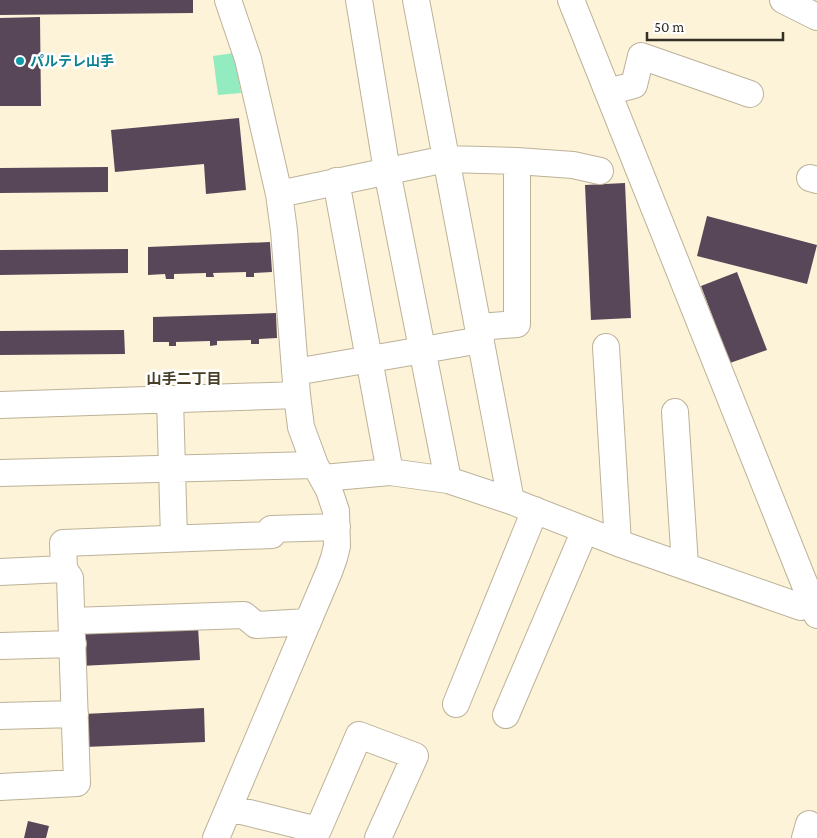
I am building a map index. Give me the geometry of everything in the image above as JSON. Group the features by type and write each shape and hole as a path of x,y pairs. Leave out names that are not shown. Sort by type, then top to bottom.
{"street":[{"path":"216,838 334,558 337,527 336,511 300,427 284,230 279,194 248,59 228,0"},
{"path":"359,0 387,171 448,480"},
{"path":"416,0 512,501"},
{"path":"571,0 808,610"},
{"path":"783,0 817,17"},
{"path":"608,92 634,84 641,56 750,94"},
{"path":"279,194 446,159 573,165 600,171"},
{"path":"0,405 170,399 296,384 368,360 423,350 517,324 517,161"},
{"path":"336,181 390,472"},
{"path":"606,347 618,543"},
{"path":"170,399 174,538"},
{"path":"675,412 685,565"},
{"path":"0,473 172,469 390,472 448,480 512,501 618,543 685,565 808,610"},
{"path":"456,704 535,510"},
{"path":"0,788 77,783 70,578 64,570 63,542 272,535 271,529 337,527"},
{"path":"506,716 585,530"},
{"path":"0,572 64,570"},
{"path":"0,646 72,632 244,615 256,625 308,622"},
{"path":"0,716 75,714"},
{"path":"229,808 318,830 359,735 415,756 378,838"}],"green space":[{"path":"234,53 241,93 218,95 213,56"}],"building":[{"name":"パルテレ山手","path":"0,0 193,0 193,13 0,15"},
{"name":"パルテレ山手","path":"40,17 41,106 0,106 0,18"},
{"path":"239,118 246,190 206,194 204,164 115,172 111,130"},
{"path":"108,167 108,192 0,193 0,168"},
{"path":"625,183 631,318 591,320 585,185"},
{"path":"707,216 817,245 807,284 697,256"},
{"path":"270,242 272,272 254,273 254,277 246,277 246,272 213,273 214,277 206,277 206,273 174,274 174,279 166,279 165,274 148,275 148,247"},
{"path":"128,249 128,273 0,275 0,250"},
{"path":"737,272 767,350 730,363 701,286"},
{"path":"276,313 277,338 259,339 259,344 251,344 251,340 217,341 217,345 210,346 210,341 176,342 176,346 169,346 169,342 153,342 153,317"},
{"path":"124,330 125,354 0,355 0,331"},
{"path":"198,627 200,660 80,666 78,632"},
{"path":"204,708 205,742 85,747 84,714"},
{"path":"28,821 49,826 46,838 24,838"}],"place":[{"name":"パルテレ山手","path":"20,61"}],"district":[{"name":"山手二丁目","path":"184,379"}]}
